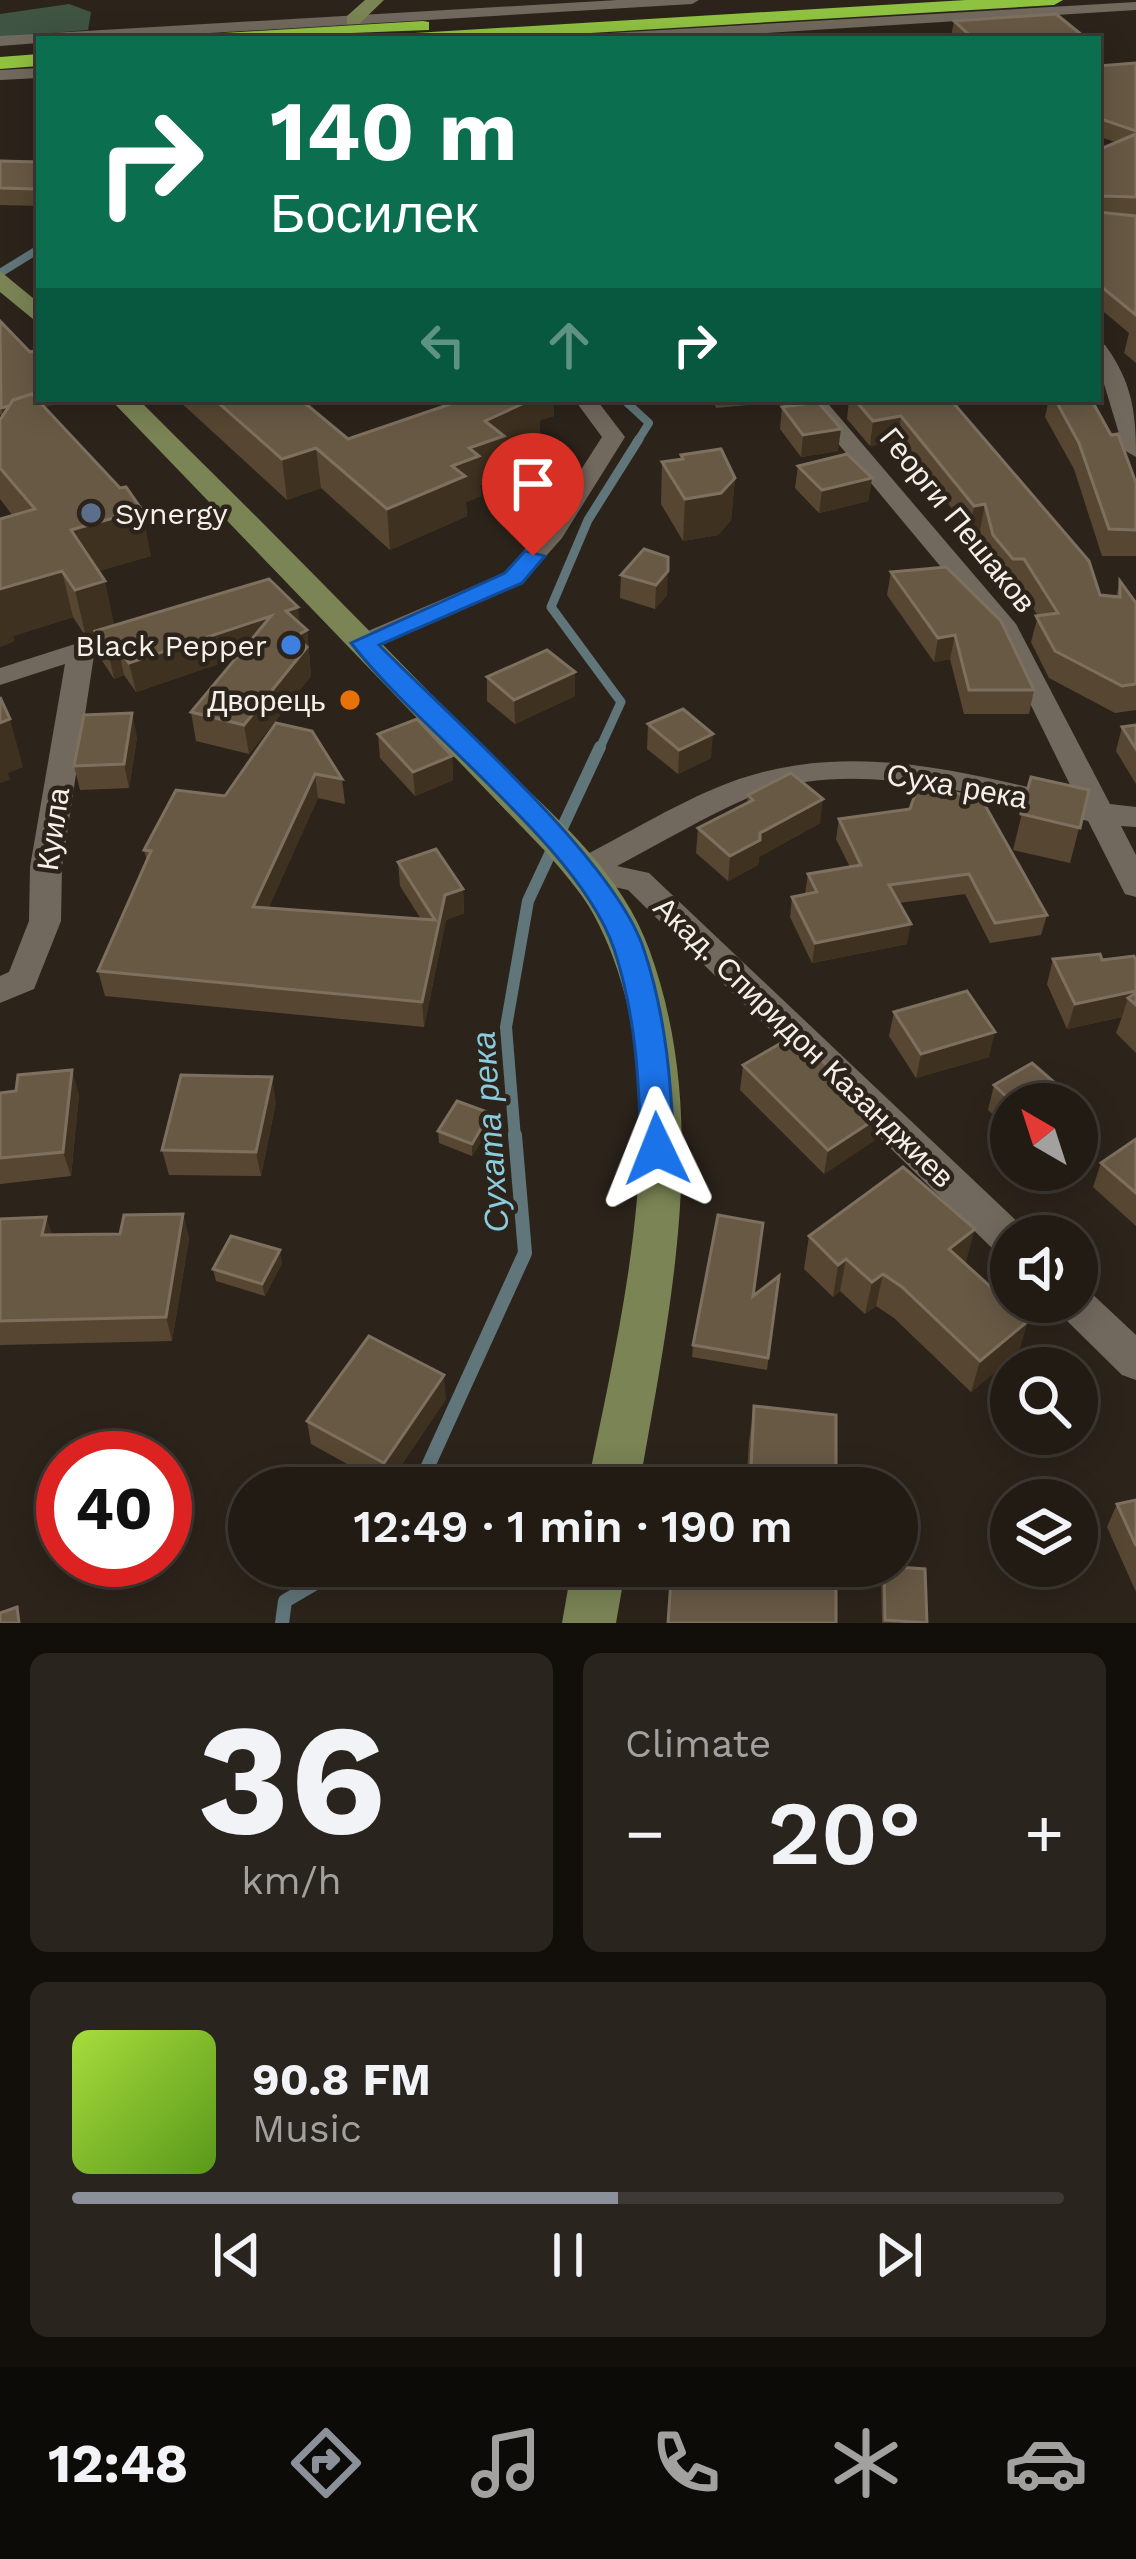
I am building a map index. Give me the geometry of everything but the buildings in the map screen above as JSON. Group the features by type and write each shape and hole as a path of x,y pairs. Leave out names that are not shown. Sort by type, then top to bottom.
{"highway":[{"path":"738,13 786,0"},
{"path":"437,36 846,0"},
{"path":"268,36 1054,0"},
{"path":"738,13 963,16 1090,0"},
{"path":"0,51 36,49"},
{"path":"0,63 36,60"}],"street":[{"path":"353,20 375,0"},
{"path":"84,36 692,0"},
{"path":"640,36 1136,6"},
{"path":"0,41 36,39"},
{"path":"0,75 36,73"},
{"path":"2,280 36,313"},
{"path":"1101,353 1115,374 1136,450"},
{"path":"125,402 296,585 364,643 583,870 628,945 654,1053 657,1149 649,1285 617,1467"},
{"path":"364,643 513,578 553,533 614,437 587,402"},
{"name":"Георги Пешаков","path":"815,402 1007,630 1056,719 1095,813 1136,886"},
{"path":"0,676 127,636"},
{"name":"Куила","path":"0,991 22,980 45,921 46,867 81,650"},
{"name":"Суха река","path":"583,870 746,787 844,769 940,776 1095,813 1136,818"},
{"name":"Акад. Спиридон Казанджиев","path":"583,870 638,881 990,1221"},
{"path":"1096,1323 1136,1362"},
{"path":"589,1623 595,1587"}],"green space":[{"path":"69,4 91,12 88,30 0,37 0,14"}],"waterway":[{"path":"0,273 36,251"},
{"name":"Сухата река","path":"626,402 649,423 637,442"},
{"name":"Сухата река","path":"599,750 621,702 551,607 588,520 639,439"},
{"name":"Сухата река","path":"515,1138 506,1027 528,901 600,747"},
{"name":"Сухата река","path":"428,1467 525,1253 515,1135"},
{"name":"Сухата река","path":"282,1623 285,1601 309,1587"}],"place":[{"name":"Synergy","path":"91,513"},
{"name":"Black Pepper","path":"291,645"},
{"name":"Дворець","path":"350,700"}],"route":[{"path":"533,556 513,578 364,643 583,870 628,945 654,1053 657,1149"}]}
